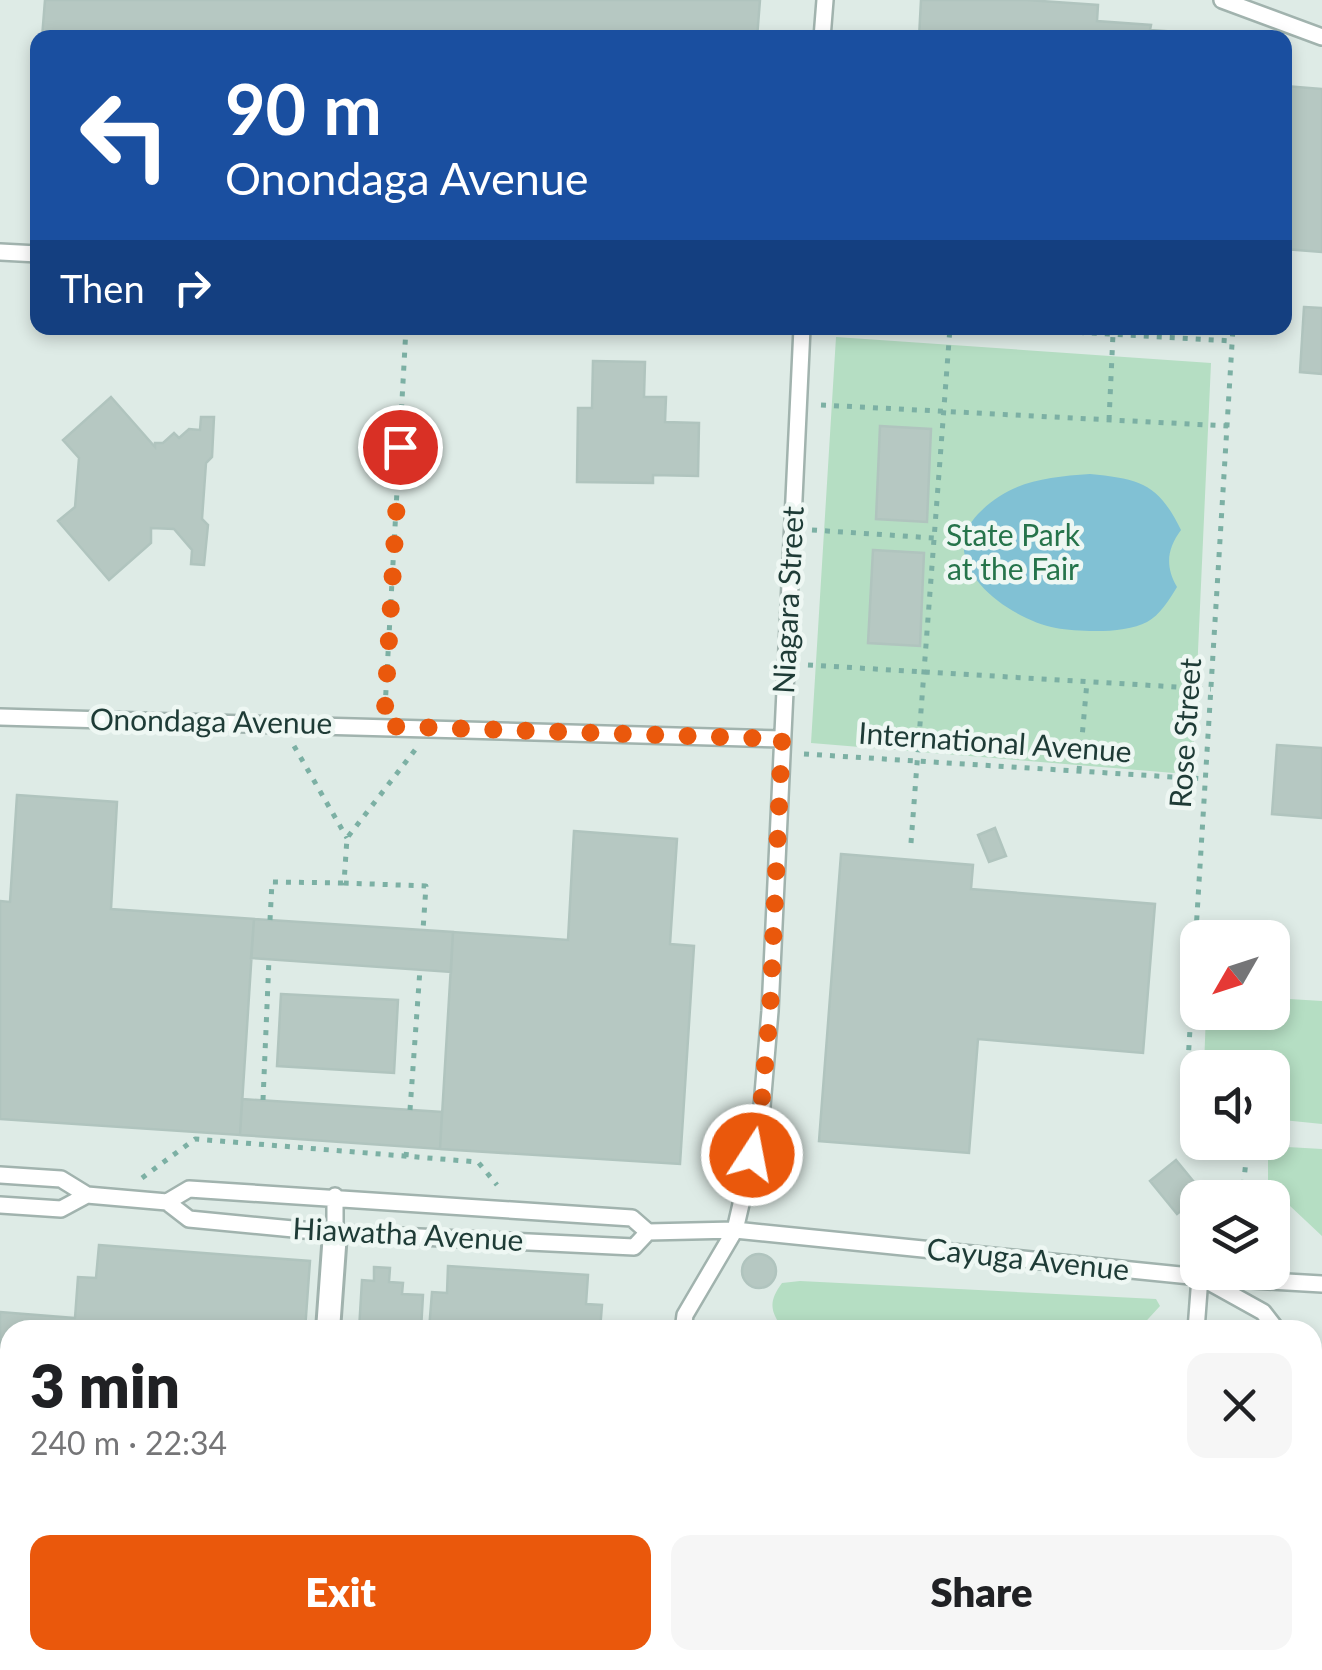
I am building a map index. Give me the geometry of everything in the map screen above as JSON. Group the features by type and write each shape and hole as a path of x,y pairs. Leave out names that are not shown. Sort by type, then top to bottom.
{"street":[{"path":"329,1320 335,1233"}],"lane":[{"path":"823,30 825,0"},
{"path":"1222,0 1322,37"},
{"path":"0,252 30,254"},
{"name":"Niagara Street","path":"736,1230 762,1100 770,1012 802,335"},
{"name":"Onondaga Avenue","path":"0,717 384,726 781,746"},
{"name":"Hiawatha Avenue","path":"0,1175 61,1179 87,1195 167,1202 188,1219 335,1233 634,1247 648,1232"},
{"name":"Hiawatha Avenue","path":"167,1202 189,1188 632,1218 648,1232 736,1230"},
{"name":"Hiawatha Avenue","path":"0,1205 61,1209 87,1195"},
{"path":"335,1196 335,1233"},
{"path":"506,1240 514,1209"},
{"path":"684,1320 736,1230"},
{"name":"Cayuga Avenue","path":"736,1230 1180,1276"},
{"name":"Cayuga Avenue","path":"1290,1282 1322,1284"},
{"path":"1197,1320 1199,1290"},
{"path":"1222,1290 1263,1312 1269,1320"}],"path":[{"path":"384,726 406,335"},
{"path":"912,842 949,335"},
{"path":"1109,420 1113,335"},
{"path":"1130,335 1233,341"},
{"name":"Rose Street","path":"1189,1050 1233,335"},
{"path":"798,404 1228,426"},
{"path":"792,528 934,538"},
{"path":"786,664 1211,689"},
{"path":"1079,771 1088,682"},
{"path":"281,723 347,838 344,883"},
{"path":"347,838 433,728"},
{"name":"International Avenue","path":"781,746 917,761 1205,779"},
{"path":"270,920 272,882 426,886 423,930"},
{"path":"263,1100 268,959"},
{"path":"410,1110 420,969"},
{"path":"116,1198 195,1139 261,1140 478,1162 514,1209"},
{"path":"406,1156 407,1146"}],"green space":[{"name":"State Park at the Fair","path":"836,337 1211,363 1193,762 1174,773 811,743"},
{"path":"1290,999 1322,1001 1322,1124 1290,1121 1290,1050 1205,1050 1205,1030 1290,1030"},
{"path":"1290,1147 1322,1149 1322,1236 1290,1206 1290,1180 1268,1180 1268,1160 1290,1160"},
{"path":"782,1283 1156,1299 1160,1306 1147,1320 777,1320 773,1301"}],"water":[{"path":"1090,474 1146,486 1164,502 1181,530 1169,558 1177,587 1156,615 1138,626 1090,631 1037,623 998,601 982,586 964,551 966,533 978,514 1003,494 1044,479"}],"building":[{"path":"45,0 760,0 758,30 43,30"},
{"path":"921,0 1098,5 1097,21 1151,25 1150,30 919,30"},
{"path":"1292,87 1322,89 1322,252 1292,250"},
{"path":"1304,307 1322,308 1322,374 1300,372"},
{"path":"593,361 645,362 644,397 666,397 665,422 699,423 698,476 653,475 653,483 577,482 578,408 592,408"},
{"path":"111,397 155,447 155,443 163,443 174,433 179,438 189,429 200,430 201,417 214,417 202,519 208,525 204,565 191,564 192,550 174,529 151,528 151,543 109,580 58,521 75,507 79,458 63,440"},
{"path":"880,426 931,429 927,522 876,519"},
{"path":"873,550 924,553 920,646 868,643"},
{"path":"1277,745 1322,748 1322,818 1272,814"},
{"path":"17,795 117,802 111,909 254,919 240,1135 0,1119 0,901 10,902"},
{"path":"995,828 1006,856 989,862 978,835"},
{"path":"574,831 677,839 670,944 694,946 680,1164 440,1149 453,932 568,940"},
{"path":"841,854 973,865 971,889 1155,904 1143,1053 978,1039 969,1153 819,1141"},
{"path":"254,919 453,932 451,972 251,958"},
{"path":"281,994 398,1000 394,1073 277,1066"},
{"path":"242,1099 442,1112 440,1149 240,1135"},
{"path":"1176,1160 1192,1180 1180,1180 1180,1212 1177,1214 1150,1181"},
{"path":"99,1245 310,1261 306,1320 0,1320 0,1312 75,1318 78,1277 96,1278"},
{"path":"759,1254 771,1259 776,1271 771,1283 759,1288 747,1283 742,1271 747,1259"},
{"path":"448,1266 588,1275 586,1304 602,1305 601,1320 430,1320 432,1292 447,1293"},
{"path":"374,1267 390,1268 389,1282 403,1283 402,1294 423,1295 422,1320 360,1320 362,1280 374,1281"}],"route":[{"path":"400,447 384,726 782,739 770,1012 760,1118 752,1155"}]}
